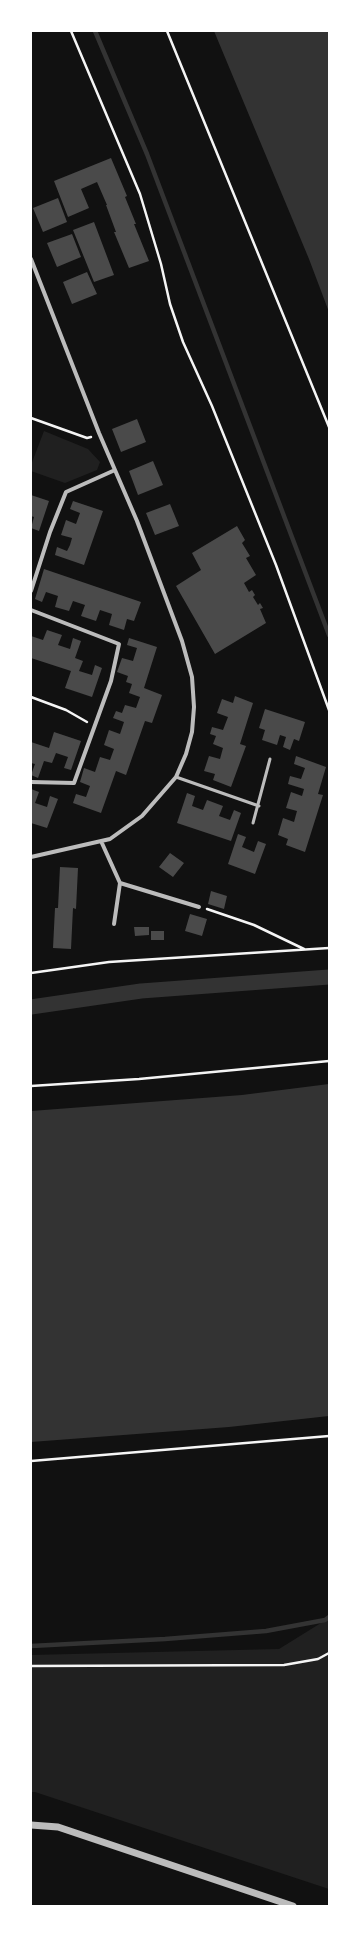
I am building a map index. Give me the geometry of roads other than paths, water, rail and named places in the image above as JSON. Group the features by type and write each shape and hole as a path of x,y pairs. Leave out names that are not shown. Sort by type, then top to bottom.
{"street":[{"path":"31,259 99,433 149,553 182,641 192,677 194,706 192,732 186,754 176,777 142,816 110,839 31,857"},
{"path":"31,591 50,532 66,492 115,470"},
{"path":"31,610 119,644 111,681 97,724 74,783 31,782"},
{"path":"101,841 120,883 114,924"},
{"path":"120,883 199,907"},
{"path":"31,1825 58,1827 293,1906"}],"lane":[{"path":"253,823 259,806 270,759"},
{"path":"176,777 259,806"}],"waterway":[{"path":"95,31 147,154 329,635"},
{"path":"31,1007 141,991 329,977"},
{"path":"31,1646 165,1639 266,1631 325,1620 329,1617"}]}
